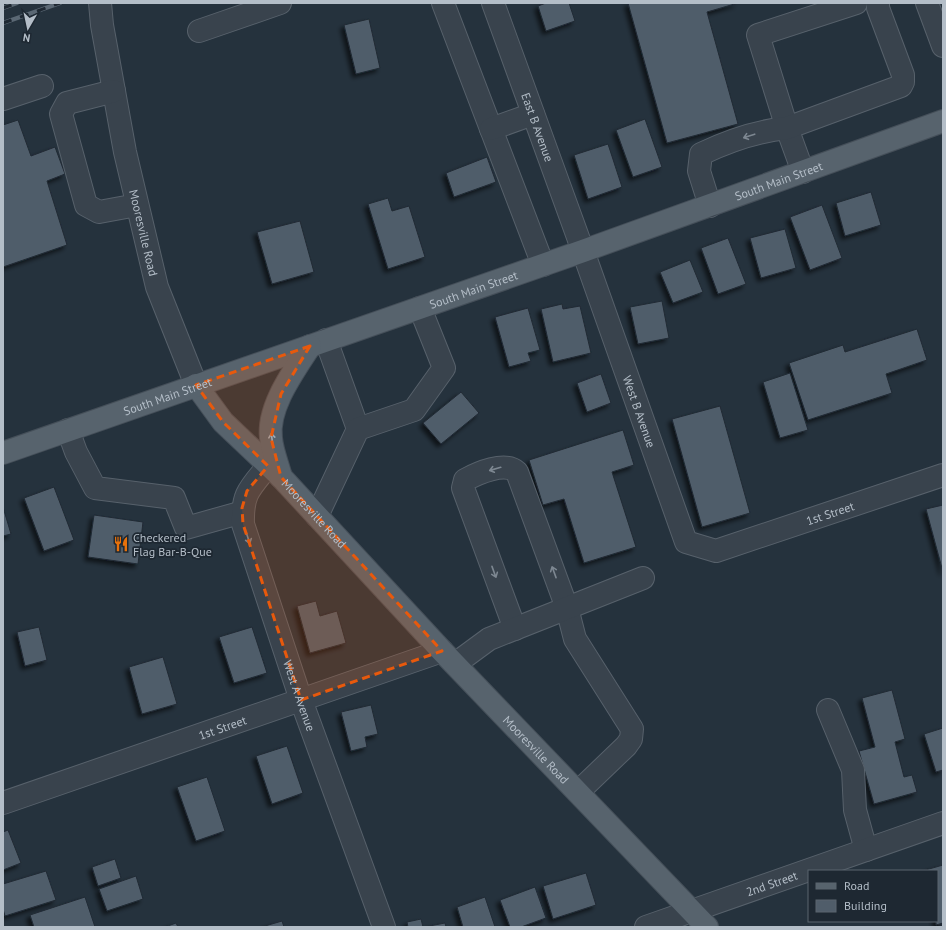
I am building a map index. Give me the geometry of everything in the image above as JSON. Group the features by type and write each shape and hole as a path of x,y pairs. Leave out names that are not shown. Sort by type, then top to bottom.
{"main road":[{"name":"South Main Street","path":"3,453 583,251 943,121"},
{"path":"274,472 271,438 273,416 281,394 318,343"},
{"name":"Mooresville Road","path":"196,385 223,422 317,516 448,657 707,927"}],"street":[{"name":"Mooresville Road","path":"100,3 102,25 125,152 157,287 196,385"},
{"path":"199,31 280,3"},
{"path":"443,3 543,265"},
{"name":"East B Avenue","path":"493,3 583,251"},
{"path":"803,172 787,128 758,35 856,3"},
{"path":"710,206 699,171 701,154 751,135 787,128 901,86 904,82 903,75 878,8 878,3"},
{"path":"927,3 943,46"},
{"path":"3,99 42,86"},
{"path":"114,92 67,103 61,114 86,205 99,212 137,205"},
{"path":"491,129 533,114"},
{"name":"West B Avenue","path":"583,251 686,542 716,551"},
{"path":"317,516 358,429 414,410 444,368 420,308"},
{"path":"318,343 358,429"},
{"path":"68,430 76,452 95,488 174,498 186,528 243,512"},
{"path":"515,629 463,488 465,480 472,476 501,467 513,468 517,472 567,608 575,639 632,730 631,739 626,746 578,792"},
{"name":"West A Avenue","path":"274,472 247,490 243,512 243,524 301,700 384,927"},
{"name":"1st Street","path":"716,551 943,475"},
{"name":"1st Street","path":"3,803 301,700 448,657 489,639 643,578"},
{"path":"828,710 853,770 855,810 866,850"},
{"name":"2nd Street","path":"809,870 943,824"},
{"name":"2nd Street","path":"646,927 808,870"}],"highlighted area":[{"path":"310,346 281,394 271,438 281,477 442,651 301,700 243,524 242,508 247,491 268,466 223,422 196,385"}],"building":[{"path":"546,3 569,3 575,21 546,31 538,6"},
{"path":"628,3 738,3 707,12 738,124 667,143"},
{"path":"369,19 380,68 356,74 344,25"},
{"path":"645,119 662,167 633,177 616,130"},
{"path":"18,120 31,156 55,147 65,174 47,181 67,245 3,267 3,125"},
{"path":"608,144 622,187 588,199 574,155"},
{"path":"487,157 496,182 454,197 446,173"},
{"path":"871,192 881,225 845,236 836,203"},
{"path":"388,198 392,211 409,206 425,257 388,269 368,204"},
{"path":"822,205 842,258 810,270 790,217"},
{"path":"300,221 314,272 272,284 257,232"},
{"path":"785,229 796,268 761,278 750,238"},
{"path":"728,238 746,284 718,294 701,248"},
{"path":"690,260 703,292 673,303 660,272"},
{"path":"662,301 669,338 638,344 630,307"},
{"path":"562,304 563,309 580,306 591,353 553,362 541,309"},
{"path":"528,308 540,350 528,353 531,361 509,367 495,317"},
{"path":"917,329 927,360 886,374 892,393 808,420 789,363 843,345 845,352"},
{"path":"790,373 808,430 780,438 763,382"},
{"path":"601,374 611,403 587,412 577,383"},
{"path":"461,392 479,413 441,444 423,423"},
{"path":"720,406 750,513 702,527 672,419"},
{"path":"623,430 634,465 612,472 636,547 584,563 564,499 543,505 529,460"},
{"path":"54,487 74,540 44,551 24,498"},
{"path":"943,505 943,572 926,509"},
{"path":"3,507 11,534 3,536"},
{"path":"94,515 143,522 138,564 88,557"},
{"path":"316,601 320,616 337,611 346,643 310,653 297,606"},
{"path":"39,627 47,660 25,666 17,632"},
{"path":"252,627 267,673 234,683 219,637"},
{"path":"163,657 177,704 142,714 129,667"},
{"path":"892,690 905,739 895,742 904,777 912,775 917,792 874,804 859,751 875,747 862,698"},
{"path":"371,705 378,734 365,737 367,747 351,751 341,712"},
{"path":"943,728 943,770 936,772 924,734"},
{"path":"287,746 303,793 272,804 256,756"},
{"path":"207,777 225,831 196,841 177,787"},
{"path":"8,830 21,863 3,870 3,832"},
{"path":"115,859 121,878 98,886 92,867"},
{"path":"943,865 943,923 936,925 936,922 938,922 938,870 926,870"},
{"path":"46,871 56,900 5,916 3,909 3,884"},
{"path":"586,873 596,905 553,919 543,886"},
{"path":"136,876 143,899 107,911 99,889"},
{"path":"535,887 546,918 521,927 510,927 500,900"},
{"path":"85,897 95,927 34,927 30,915"},
{"path":"485,897 495,927 463,927 457,907"},
{"path":"421,919 423,927 408,927 407,922"},
{"path":"282,921 284,927 265,927 265,926"},
{"path":"176,923 178,927 165,927"},
{"path":"445,923 446,927 424,927"}],"railway":[{"path":"3,8 17,3"},
{"path":"3,23 60,3"}],"place":[{"name":"Checkered Flag Bar-B-Que","path":"121,544"}]}
